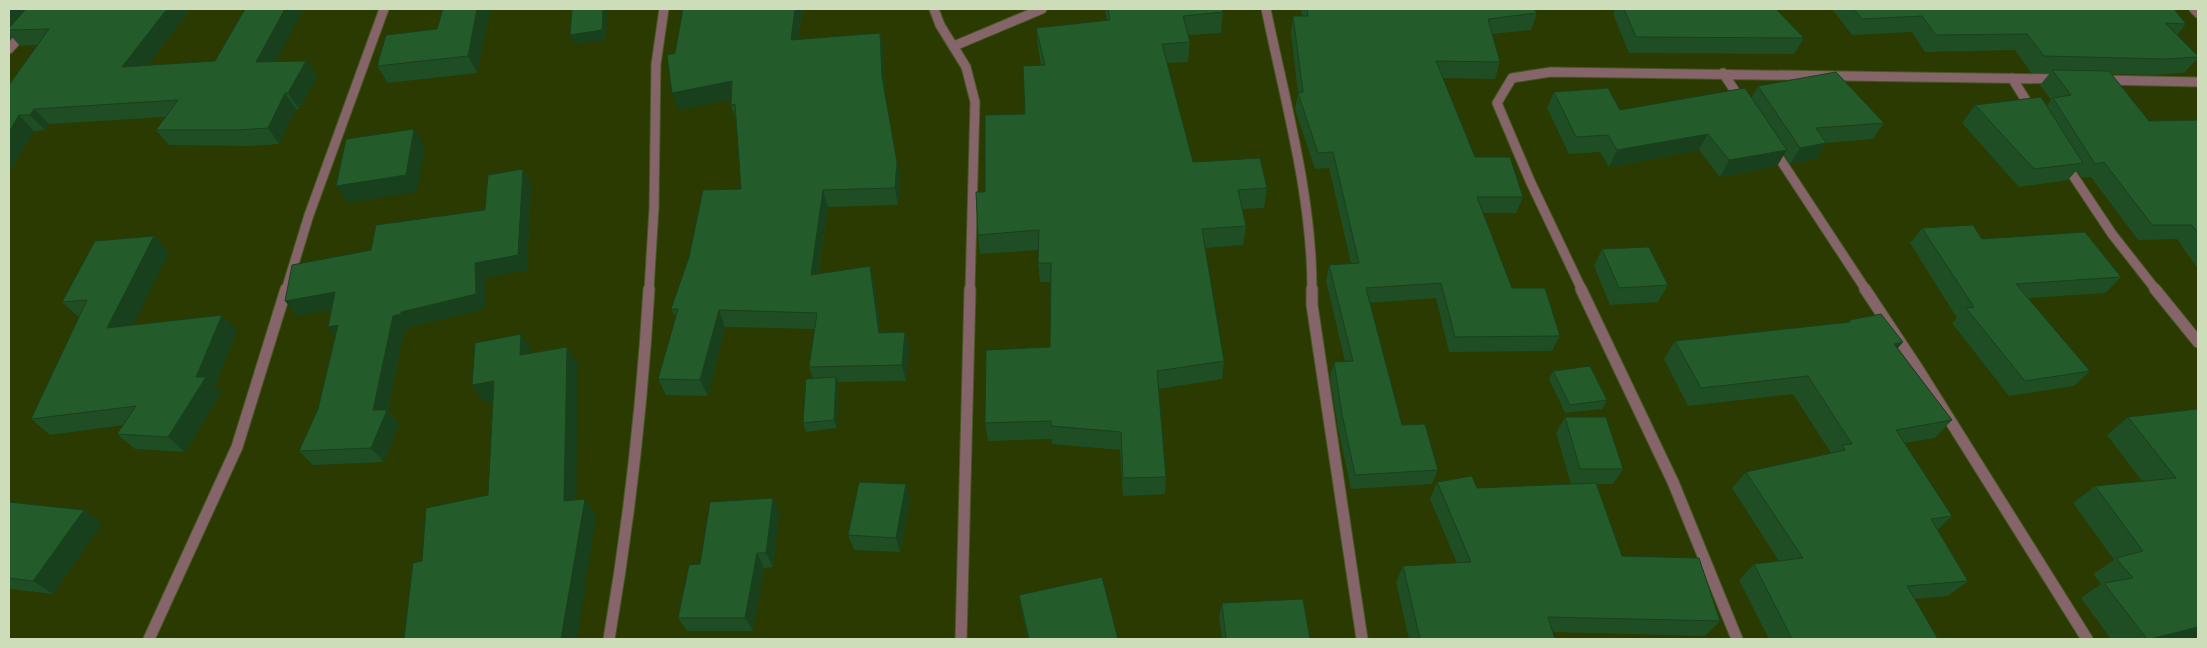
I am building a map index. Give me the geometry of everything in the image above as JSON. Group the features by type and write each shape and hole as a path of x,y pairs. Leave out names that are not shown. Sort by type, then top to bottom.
{"street":[{"path":"149,639 237,446 309,215 384,9"},
{"path":"609,639 620,575 645,358 654,208 656,64 664,9"},
{"path":"934,9 938,23 966,68 974,102 961,639"},
{"path":"954,46 1042,9"},
{"path":"1266,9 1307,210 1312,250 1312,304 1362,639"},
{"path":"2194,9 2198,13"},
{"path":"9,49 33,22"},
{"path":"1737,639 1673,482 1531,183 1497,103 1512,78 1551,72 2071,79"},
{"path":"1723,73 1744,105"},
{"path":"2012,78 2037,118"},
{"path":"2090,80 2198,82"},
{"path":"1766,138 1916,366 2087,639"},
{"path":"2062,159 2088,199 2158,293 2198,342"}],"building":[{"path":"26,9 167,9 122,67 215,61 245,9 285,9 256,62 306,61 288,93 285,93 268,128 156,130 178,100 34,109 30,115 19,115 9,132 9,85 49,29 9,30"},
{"path":"443,9 477,9 468,56 377,66 386,35 437,29"},
{"path":"572,9 603,9 602,30 570,35"},
{"path":"683,9 795,9 791,40 880,33 882,77 897,162 895,188 823,190 811,275 870,266 879,333 905,332 902,365 809,367 817,313 719,310 700,380 658,379 678,309 671,309 689,257 703,190 741,189 735,104 731,105 732,81 672,93 667,55 675,53"},
{"path":"1108,9 1222,9 1223,12 1183,16 1190,42 1162,44 1193,162 1260,158 1267,188 1238,190 1246,226 1202,229 1224,361 1157,371 1166,477 1123,478 1121,432 1051,426 1051,421 985,423 986,350 1050,347 1051,263 1038,263 1039,230 978,235 976,192 985,192 985,115 1025,114 1023,66 1045,65 1036,28 1110,20"},
{"path":"1307,9 1534,9 1537,13 1488,19 1500,62 1436,61 1475,157 1510,157 1523,197 1477,197 1512,288 1545,288 1560,336 1455,337 1441,283 1366,288 1402,425 1425,424 1438,470 1355,475 1342,414 1334,362 1353,361 1329,265 1359,263 1333,152 1318,153 1298,93 1303,92 1293,16 1308,16"},
{"path":"1624,9 1776,9 1804,38 1636,37"},
{"path":"1854,9 2174,9 2186,24 2165,23 2198,57 2166,59 2044,56 2027,34 1936,35 1922,16 1862,19"},
{"path":"2052,70 2109,71 2149,121 2198,120 2198,233 2192,225 2152,225 2104,162 2095,164 2053,98 2071,95"},
{"path":"1836,72 1884,123 1816,128 1826,143 1800,148 1758,86"},
{"path":"1608,88 1620,110 1745,88 1787,150 1729,160 1708,134 1617,150 1608,135 1576,137 1554,92"},
{"path":"2041,97 2083,163 2034,169 1975,105"},
{"path":"414,129 406,175 336,186 346,139"},
{"path":"523,169 518,255 475,263 476,294 401,312 401,314 393,316 373,410 387,410 371,448 299,451 318,409 338,325 328,327 335,292 285,301 292,265 371,250 376,225 485,210 488,175"},
{"path":"1973,225 1982,239 2085,232 2121,277 2016,284 2090,371 2025,381 1966,308 1974,307 1922,228"},
{"path":"154,236 107,328 222,315 196,377 206,377 168,437 117,434 136,406 31,419 87,300 62,302 95,241"},
{"path":"1649,247 1668,285 1619,288 1602,249"},
{"path":"1881,314 1903,342 1894,344 1952,420 1896,430 1952,516 1931,519 1968,581 1907,586 1938,639 1792,639 1754,564 1803,558 1746,472 1845,450 1842,445 1852,444 1808,376 1701,388 1675,341 1850,322 1850,320"},
{"path":"521,334 520,355 567,347 564,501 585,499 561,639 404,639 413,563 422,561 426,508 488,495 494,381 472,385 475,343"},
{"path":"1590,366 1607,400 1570,405 1553,371"},
{"path":"836,377 834,420 803,423 806,379"},
{"path":"2198,409 2198,627 2147,639 2104,583 2133,578 2116,558 2143,551 2095,486 2176,478 2128,417"},
{"path":"1565,417 1606,417 1623,469 1580,469"},
{"path":"1472,476 1477,488 1596,483 1622,556 1699,558 1720,621 1548,617 1555,639 1420,639 1403,566 1471,562 1437,482"},
{"path":"859,482 906,484 896,538 848,535"},
{"path":"773,498 766,553 757,553 745,618 678,618 689,565 700,564 710,502"},
{"path":"9,502 84,510 33,581 9,578"},
{"path":"1102,577 1118,639 1029,639 1019,595"},
{"path":"1303,599 1310,639 1226,639 1222,603"}]}
